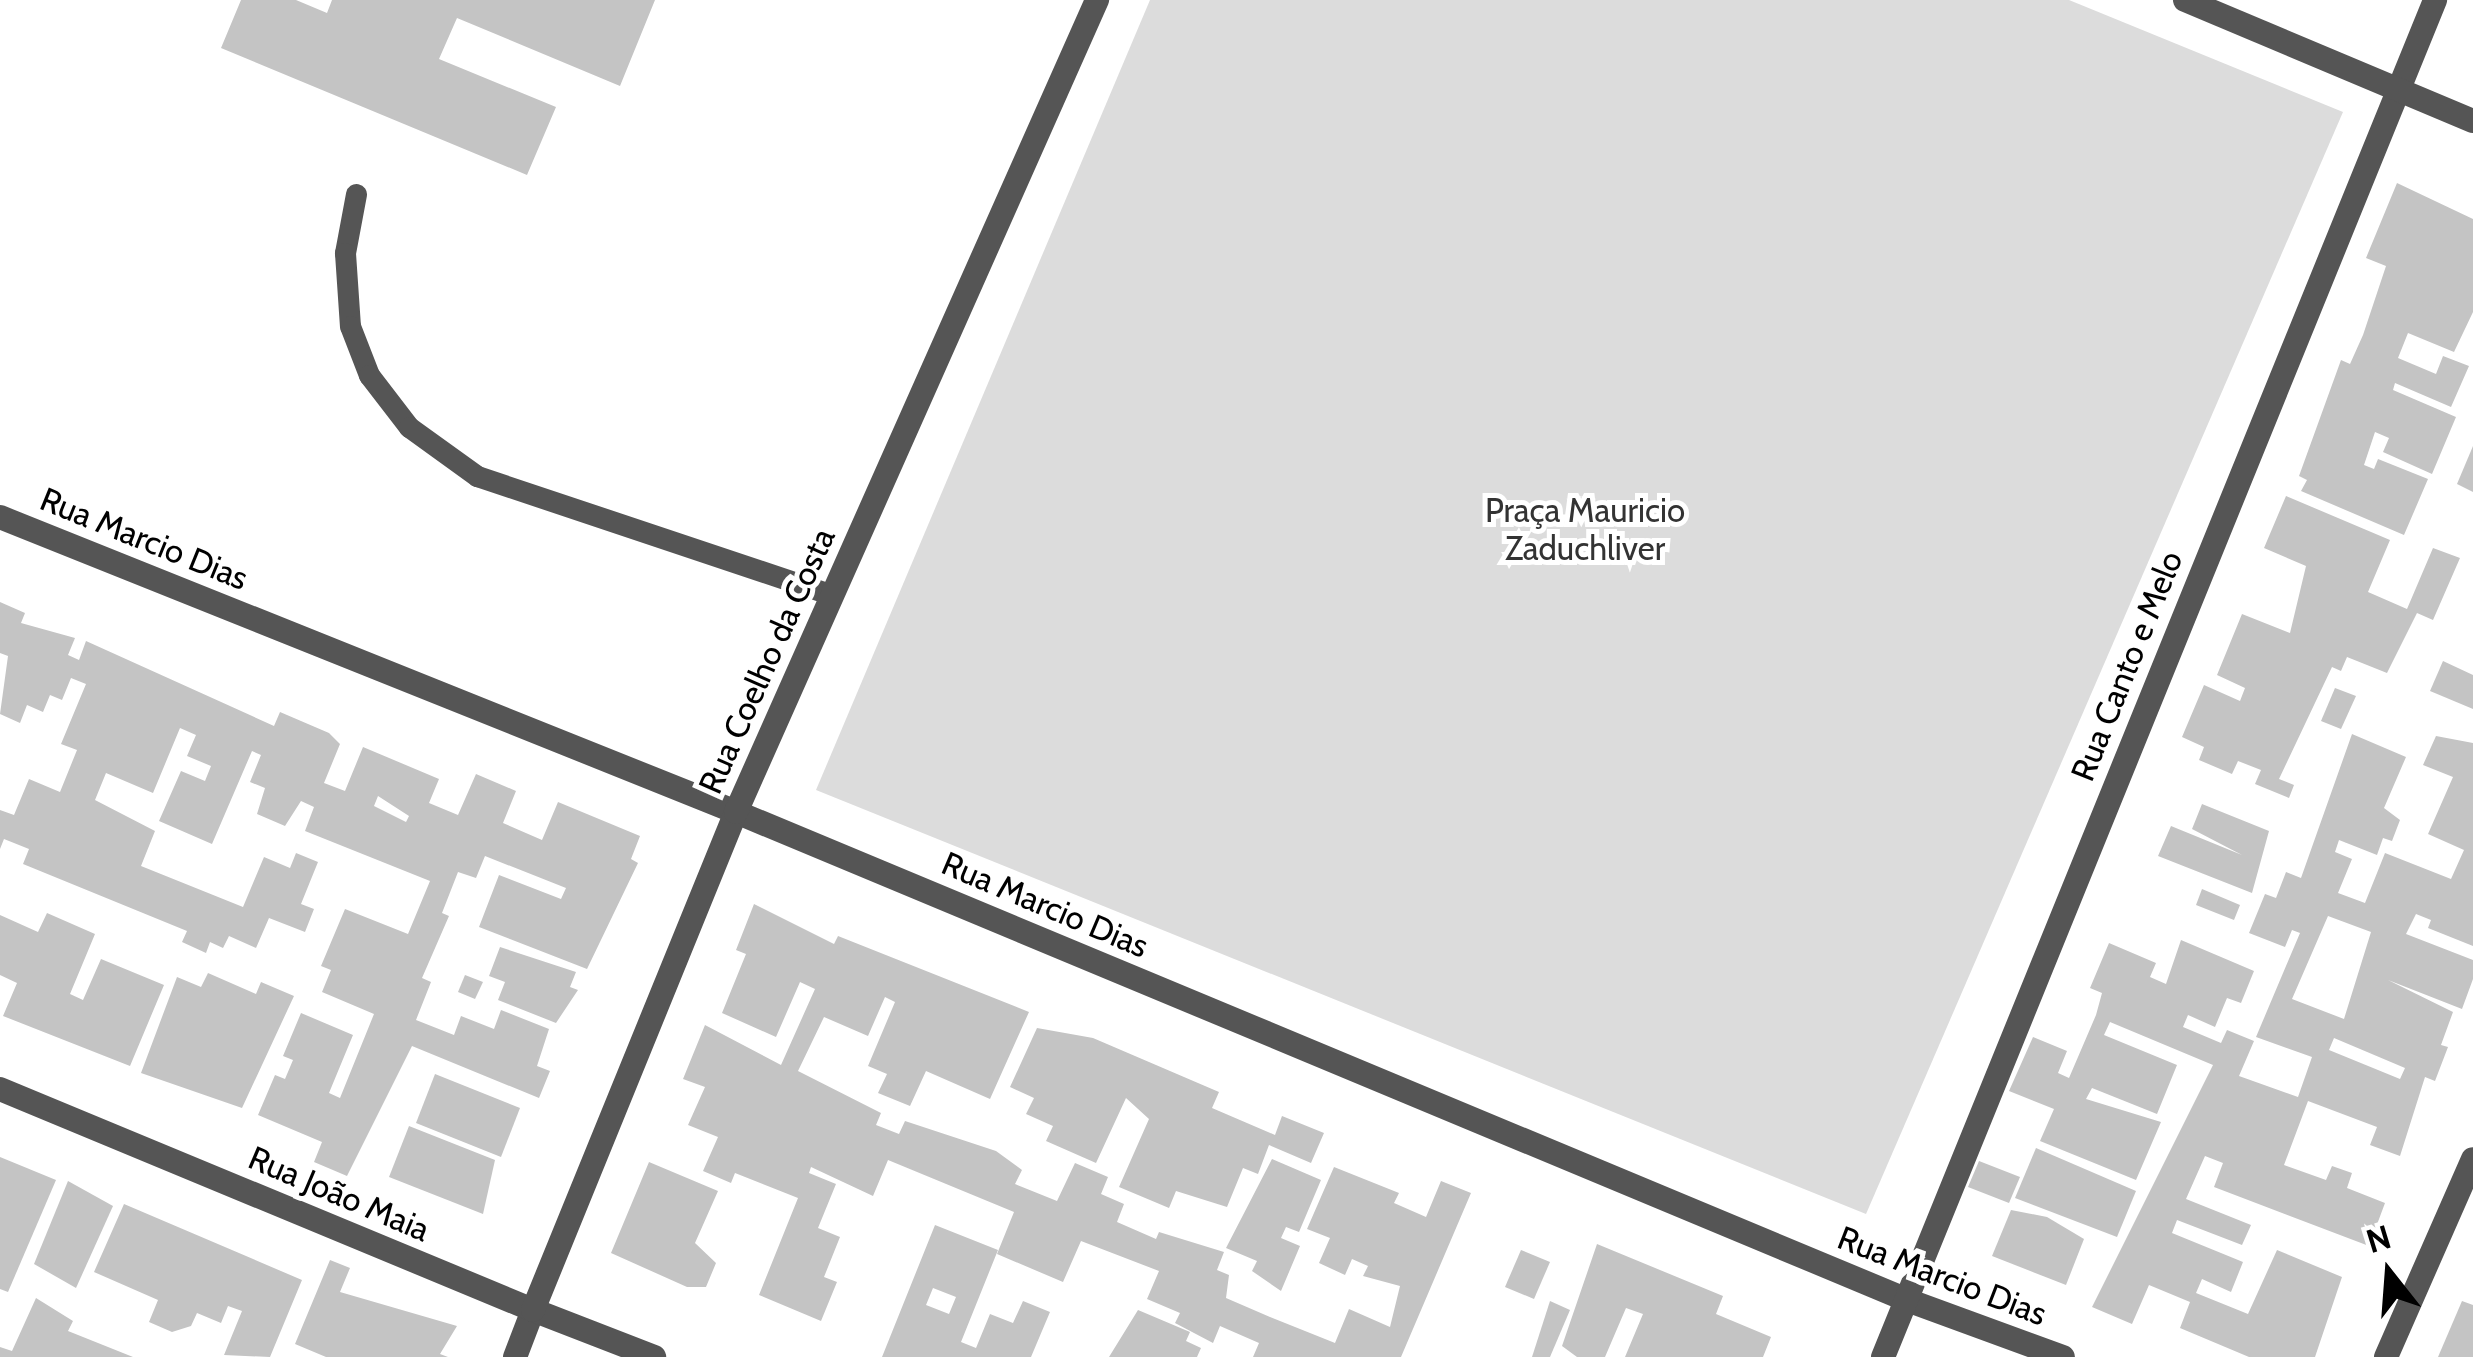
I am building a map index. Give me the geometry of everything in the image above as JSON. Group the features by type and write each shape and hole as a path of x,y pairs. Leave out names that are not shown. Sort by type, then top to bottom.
{"street":[{"name":"Rua Coelho da Costa","path":"514,1357 736,812 1096,0"},
{"path":"2185,0 2473,121"},
{"name":"Rua Canto e Melo","path":"1882,1357 2435,0"},
{"name":"Rua Marcio Dias","path":"0,518 736,812 1907,1300 2063,1357"},
{"name":"Rua João Maia","path":"0,1089 654,1357"},
{"path":"2386,1357 2473,1159"}],"lane":[{"path":"356,194 345,253 350,326 369,376 409,427 477,476 832,595"}],"green space":[{"name":"Praça Mauricio Zaduchliver","path":"1150,0 2069,0 2343,112 1866,1214 816,790"}],"building":[{"path":"241,0 296,0 327,13 332,0 655,0 620,86 457,18 439,59 556,107 527,175 221,48"},
{"path":"2397,183 2473,219 2473,312 2454,352 2408,333 2398,358 2436,374 2443,356 2469,366 2451,407 2395,383 2393,390 2456,417 2432,474 2383,452 2389,438 2375,432 2364,465 2374,469 2378,459 2428,479 2404,535 2301,491 2307,480 2299,476 2341,360 2350,364 2363,335 2386,266 2366,258"},
{"path":"2473,446 2473,492 2457,484"},
{"path":"2286,496 2390,540 2368,592 2407,609 2433,548 2460,558 2433,620 2417,613 2387,673 2347,657 2341,671 2332,667 2279,779 2294,785 2289,798 2255,784 2261,770 2238,761 2232,774 2199,760 2204,747 2182,737 2204,685 2240,701 2245,688 2217,675 2242,614 2290,633 2306,566 2264,548"},
{"path":"0,602 25,613 21,623 75,638 68,655 79,660 86,641 274,726 280,712 329,733 340,744 324,783 345,791 363,747 439,779 429,803 458,815 476,774 516,791 503,823 542,840 558,802 640,836 631,859 638,863 587,969 479,927 499,875 561,899 566,888 485,856 476,878 458,872 442,913 449,916 422,978 431,982 416,1020 454,1035 461,1016 494,1029 501,1010 549,1029 537,1066 550,1071 539,1098 412,1046 347,1176 314,1162 322,1142 258,1115 275,1075 285,1079 293,1060 283,1056 301,1013 353,1035 329,1093 340,1098 374,1014 322,992 331,970 321,966 345,909 408,934 430,881 305,831 314,807 301,801 285,826 257,814 265,788 250,782 261,755 252,751 212,844 159,821 181,771 205,781 211,766 187,756 196,735 180,728 153,793 106,773 95,800 155,831 141,866 243,907 264,857 290,868 296,853 318,862 301,904 314,909 305,932 269,918 256,948 229,936 223,948 210,942 206,953 182,942 187,931 23,864 29,849 4,839 0,849 0,810 14,815 29,779 60,792 77,750 61,744 86,684 71,678 62,700 50,695 43,712 27,705 20,723 0,714 8,656 0,653","holes":["378,796 409,816 406,822 374,806"]},
{"path":"2443,661 2473,675 2473,709 2430,691"},
{"path":"2335,688 2356,696 2341,729 2321,721"},
{"path":"2352,734 2406,757 2384,808 2400,820 2392,841 2383,838 2377,855 2339,840 2335,852 2352,859 2338,893 2365,903 2385,853 2451,879 2464,850 2428,834 2453,777 2423,765 2436,736 2473,743 2473,946 2428,928 2431,920 2416,914 2406,934 2473,960 2473,979 2462,1009 2388,980 2453,1012 2441,1045 2448,1047 2435,1081 2425,1077 2400,1156 2370,1145 2377,1127 2308,1101 2284,1165 2326,1180 2332,1166 2352,1173 2347,1188 2385,1203 2369,1246 2214,1187 2223,1163 2205,1156 2186,1199 2251,1225 2242,1245 2177,1220 2172,1233 2243,1262 2231,1292 2202,1279 2196,1293 2248,1314 2277,1250 2342,1277 2315,1357 2249,1357 2180,1328 2190,1302 2149,1285 2132,1324 2092,1307 2213,1065 2110,1022 2104,1035 2177,1065 2157,1114 2092,1088 2086,1099 2161,1122 2136,1180 2040,1141 2054,1109 2009,1091 2033,1037 2067,1051 2058,1073 2069,1078 2096,1015 2102,993 2090,988 2109,943 2156,963 2150,977 2166,984 2181,940 2254,971 2241,1003 2227,998 2215,1027 2188,1015 2183,1027 2221,1043 2227,1030 2254,1041 2239,1076 2298,1097 2312,1057 2256,1037 2300,933 2292,930 2285,947 2249,933 2265,894 2276,898 2286,872 2301,878","holes":["2328,916 2371,932 2344,1019 2292,999","2334,1038 2405,1068 2400,1079 2329,1050"]},
{"path":"2202,804 2269,831 2252,893 2158,856 2171,826 2242,855 2192,829"},
{"path":"2202,889 2240,905 2234,920 2196,905"},
{"path":"754,904 834,944 838,936 1029,1012 990,1099 926,1071 910,1106 878,1093 887,1074 868,1066 895,1002 885,997 868,1036 824,1017 798,1071 881,1113 876,1125 899,1134 905,1121 996,1151 1022,1170 1015,1184 1057,1201 1075,1163 1108,1177 1101,1194 1124,1204 1117,1222 1156,1239 1159,1232 1224,1252 1217,1270 1229,1275 1226,1298 1270,1317 1335,1343 1349,1309 1390,1327 1400,1286 1363,1276 1368,1266 1352,1259 1345,1275 1319,1263 1330,1238 1307,1229 1334,1167 1399,1193 1394,1203 1426,1217 1441,1181 1471,1193 1401,1357 1253,1357 1259,1343 1220,1326 1213,1343 1175,1323 1180,1313 1147,1299 1159,1271 1081,1241 1063,1282 997,1254 1014,1212 888,1160 873,1196 811,1167 809,1173 836,1184 818,1228 840,1237 824,1277 837,1282 821,1321 759,1295 798,1198 735,1173 731,1183 703,1171 718,1137 688,1125 705,1087 683,1079 705,1025 781,1065 815,989 800,982 776,1037 722,1013 746,954 736,950"},
{"path":"47,913 95,934 70,994 83,1000 101,959 164,985 130,1066 3,1016 17,983 0,975 0,915 38,932"},
{"path":"500,947 576,972 570,987 578,990 556,1023 498,1000 505,982 489,976"},
{"path":"208,973 256,994 261,982 294,996 242,1108 141,1073 177,977 201,987"},
{"path":"465,975 483,982 475,999 458,992"},
{"path":"1037,1028 1093,1038 1219,1092 1212,1108 1275,1135 1282,1116 1324,1133 1311,1163 1269,1145 1258,1174 1243,1168 1227,1207 1176,1191 1169,1208 1119,1187 1149,1119 1126,1098 1096,1163 1046,1141 1053,1126 1026,1114 1034,1098 1010,1087"},
{"path":"435,1074 520,1108 501,1157 416,1123"},
{"path":"409,1126 495,1160 483,1214 389,1177"},
{"path":"2036,1148 2136,1191 2117,1237 2015,1198"},
{"path":"0,1157 56,1180 8,1292 0,1289"},
{"path":"1272,1159 1321,1180 1299,1232 1286,1227 1281,1238 1300,1246 1281,1291 1252,1271 1257,1261 1226,1248"},
{"path":"1979,1161 2020,1177 2009,1203 1968,1187"},
{"path":"649,1162 718,1191 695,1243 716,1263 706,1287 687,1287 611,1253"},
{"path":"68,1181 113,1206 76,1288 34,1264"},
{"path":"124,1204 302,1280 270,1357 224,1355 242,1311 228,1306 221,1323 197,1313 191,1326 172,1332 149,1322 158,1300 94,1272"},
{"path":"2011,1210 2047,1217 2084,1239 2066,1285 1992,1256"},
{"path":"935,1225 998,1250 961,1342 976,1348 990,1314 1013,1323 1023,1301 1050,1312 1031,1357 882,1357","holes":["933,1288 956,1297 949,1314 926,1305"]},
{"path":"1597,1244 1723,1296 1716,1314 1771,1337 1763,1357 1625,1357 1643,1314 1626,1308 1605,1357 1577,1357 1562,1346"},
{"path":"1521,1250 1550,1262 1534,1299 1505,1287"},
{"path":"330,1260 350,1268 340,1292 457,1326 440,1354 448,1357 326,1357 295,1344"},
{"path":"36,1298 73,1321 68,1331 133,1357 0,1357 0,1347 12,1351"},
{"path":"1550,1301 1570,1310 1550,1357 1532,1357"},
{"path":"2462,1301 2473,1305 2473,1357 2438,1357"},
{"path":"1138,1310 1190,1332 1186,1341 1201,1348 1197,1357 1109,1357"}]}
